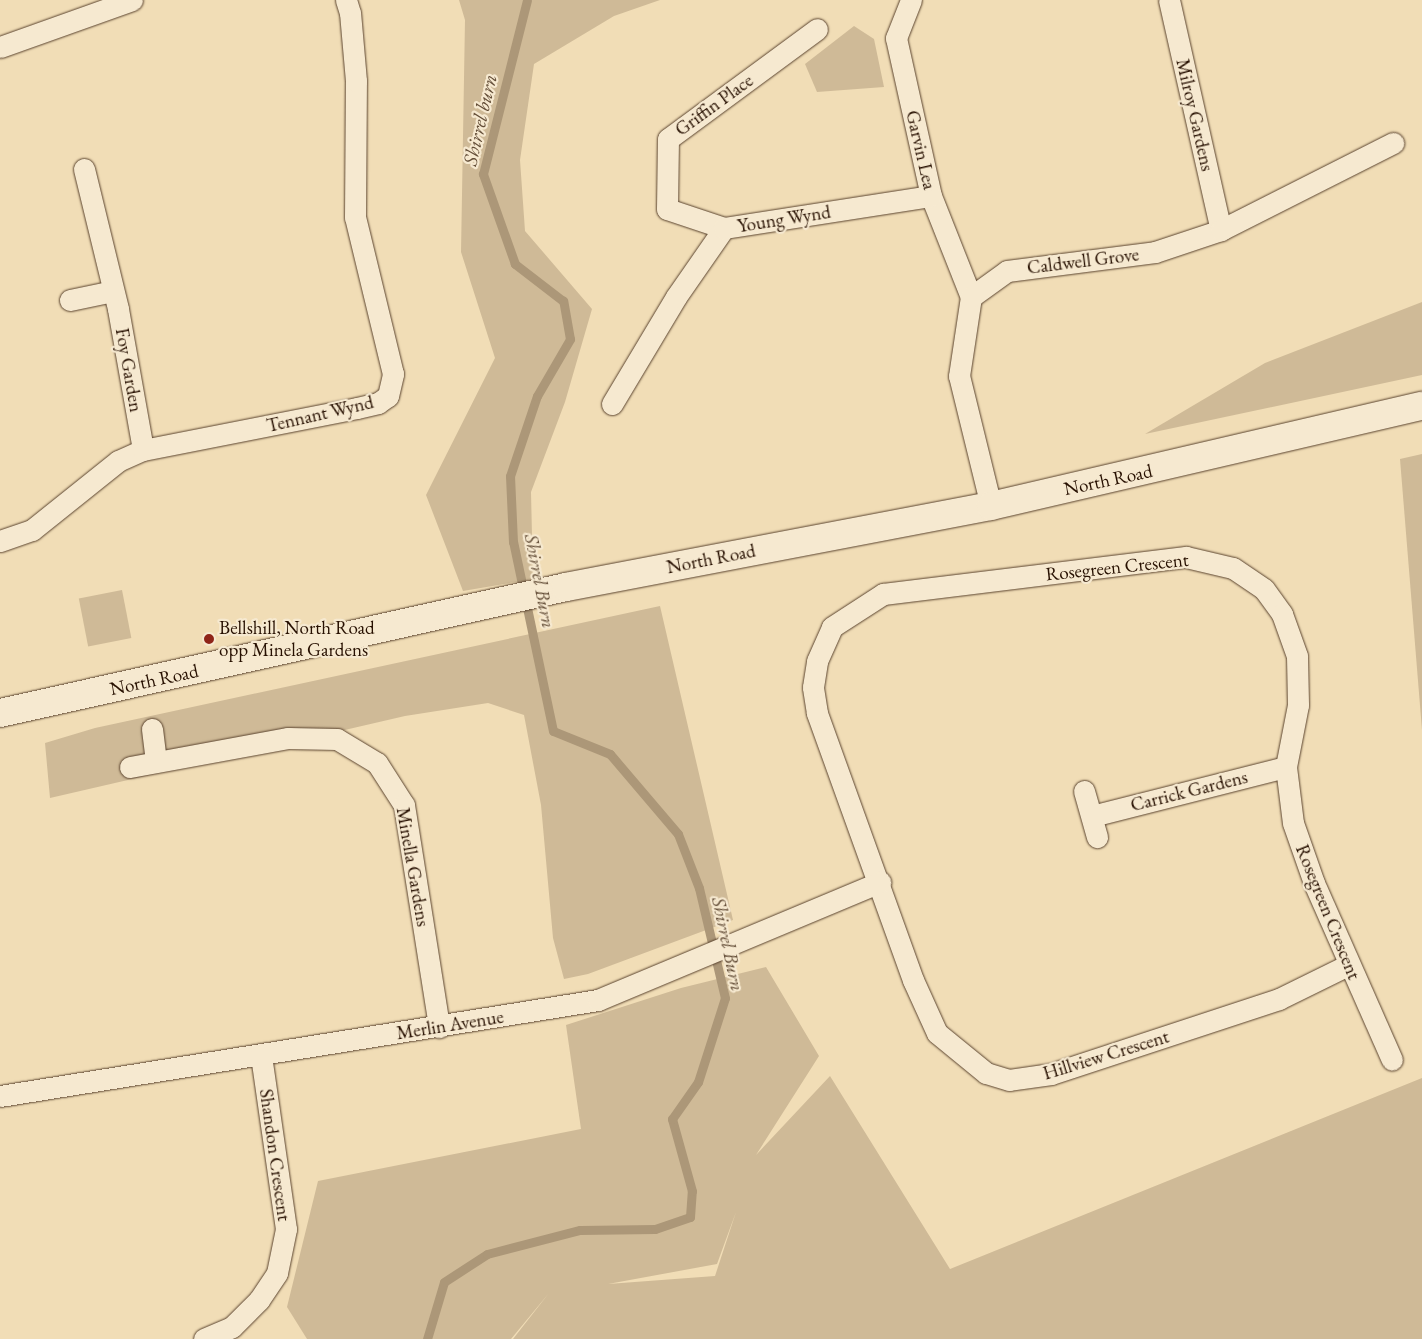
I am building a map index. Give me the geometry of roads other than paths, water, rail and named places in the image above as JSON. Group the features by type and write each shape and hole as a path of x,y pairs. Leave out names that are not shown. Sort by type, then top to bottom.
{"main road":[{"name":"North Road","path":"0,713 566,587 991,506 1422,406"}],"street":[{"path":"0,47 132,0"},
{"name":"Tennant Wynd","path":"0,541 32,530 118,461 144,450 357,408 378,403 388,396 393,374 355,217 356,81 350,13 346,0"},
{"name":"Garvin Lea","path":"912,0 896,38 931,196 971,297"},
{"name":"Milroy Gardens","path":"1169,0 1220,230"},
{"name":"Griffin Place","path":"724,228 667,209 668,139 817,29"},
{"name":"Caldwell Grove","path":"971,297 1007,271 1155,252 1220,230 1393,143"},
{"name":"Foy Garden","path":"84,169 113,291 144,450"},
{"name":"Young Wynd","path":"612,404 676,297 724,228 931,196"},
{"path":"70,300 113,291"},
{"path":"971,297 959,376 991,506"},
{"name":"Rosegreen Crescent","path":"880,882 817,713 813,687 817,661 832,627 883,594 1186,557 1232,568 1264,589 1282,614 1297,656 1298,705 1286,767 1293,823 1314,883 1348,965 1392,1060"},
{"path":"152,729 156,762"},
{"name":"Minella Gardens","path":"130,767 288,738 337,739 376,763 404,806 439,1027"},
{"name":"Carrick Gardens","path":"1092,816 1286,767"},
{"path":"1084,791 1097,837"},
{"name":"Merlin Avenue","path":"0,1096 261,1056 598,1000 693,962 880,882"},
{"name":"Hillview Crescent","path":"880,882 913,980 937,1033 986,1073 1009,1080 1051,1074 1279,999 1348,965"},
{"name":"Shandon Crescent","path":"204,1339 232,1328 259,1300 277,1273 286,1230 261,1056"}],"waterway":[{"name":"Shirrel Burn","path":"427,1339 444,1282 487,1254 580,1230 655,1229 690,1217 692,1191 672,1119 698,1082 725,998 699,888 678,834 610,754 553,731 513,542 510,476 537,396 570,339 563,301 515,264 483,174 527,0"}],"place":[{"name":"Bellshill, North Road opp Minela Gardens","path":"209,639"}],"water label":[{"name":"Shirrel burn","path":"480,120"}]}
